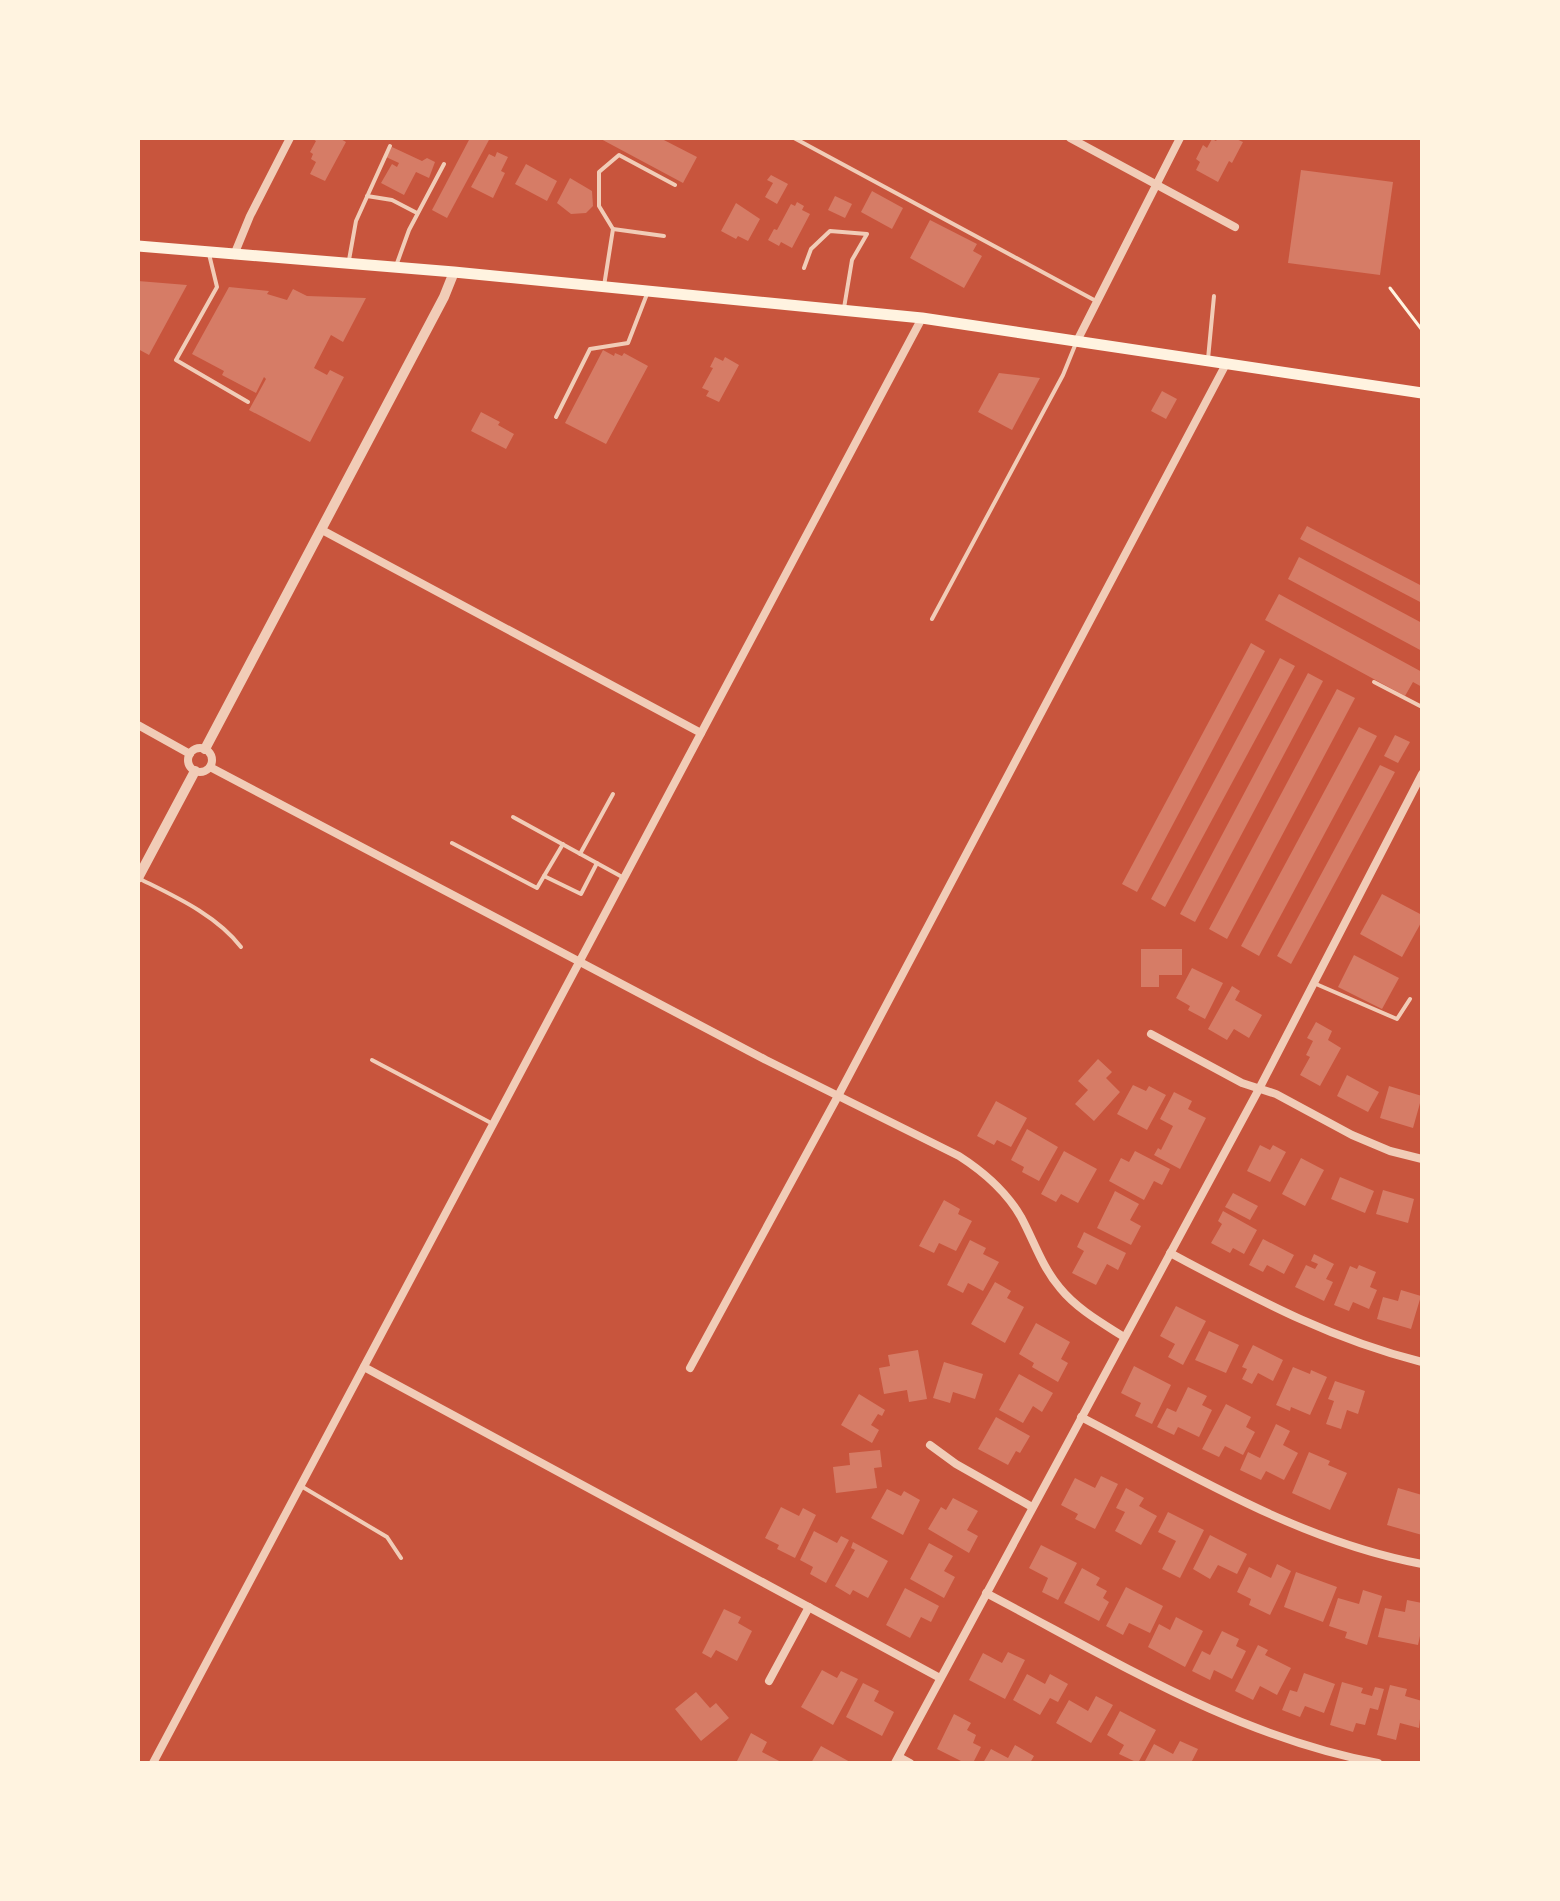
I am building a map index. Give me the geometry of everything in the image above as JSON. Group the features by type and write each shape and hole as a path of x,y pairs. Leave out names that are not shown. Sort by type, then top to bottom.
{"main road":[{"path":"141,250 208,252 454,272 922,318 1422,393"}],"street":[{"path":"234,255 250,216 290,138"},
{"path":"1070,138 1235,227"},
{"path":"1077,341 1180,138"},
{"path":"205,749 444,297 454,272"},
{"path":"153,1763 922,318"},
{"path":"690,1368 838,1096 1226,364"},
{"path":"322,530 701,733"},
{"path":"138,725 190,754"},
{"path":"196,749 205,749 211,756 210,767 203,772 195,771 189,765 190,754 196,749"},
{"path":"210,767 579,962 959,1156 980,1170 1014,1205 1049,1274 1062,1291 1124,1337"},
{"path":"138,878 195,771"},
{"path":"910,1763 897,1760 1259,1089 1422,774"},
{"path":"1151,1034 1242,1083 1276,1094 1352,1135 1390,1151 1422,1159"},
{"path":"1170,1253 1298,1320 1347,1340 1422,1362"},
{"path":"364,1367 940,1678"},
{"path":"1081,1417 1266,1513 1369,1551 1422,1564"},
{"path":"930,1445 956,1464 1032,1507"},
{"path":"986,1593 1209,1709 1305,1746 1378,1763"},
{"path":"769,1681 809,1607"}],"lane":[{"path":"794,138 1096,301"},
{"path":"348,265 356,221 390,146"},
{"path":"604,288 613,229 599,206 599,172 619,155 675,185"},
{"path":"395,268 418,213 444,164"},
{"path":"367,196 392,200 418,213"},
{"path":"613,229 664,236"},
{"path":"804,268 811,249 830,231 867,234 852,260 843,311"},
{"path":"208,252 217,287 176,360 248,402"},
{"path":"556,417 590,349 628,343 648,292"},
{"path":"1207,361 1214,296"},
{"path":"932,619 1063,375 1077,341"},
{"path":"1374,682 1422,707"},
{"path":"580,854 613,794"},
{"path":"513,817 624,878"},
{"path":"452,843 537,888 563,844"},
{"path":"544,876 581,894 597,863"},
{"path":"138,878 216,922 230,932 241,947"},
{"path":"1314,983 1397,1019 1410,999"},
{"path":"372,1060 493,1124"},
{"path":"301,1486 387,1537 401,1558"}],"path":[{"path":"1390,288 1422,330"}],"building":[{"path":"311,138 339,138 346,142 325,181 310,174 316,162 311,159 313,154 310,152 316,141"},
{"path":"470,138 490,138 447,218 432,210"},
{"path":"599,138 660,138 697,157 683,183"},
{"path":"1218,138 1234,138 1243,142 1218,182 1196,170 1200,162 1196,159 1203,145 1207,148 1212,139 1216,141"},
{"path":"392,147 422,161 427,158 435,162 429,178 416,172 404,195 381,183 392,164 397,167 399,163 386,157"},
{"path":"497,152 508,157 501,171 505,173 493,198 471,187 489,154 495,157"},
{"path":"526,164 557,181 547,201 515,184"},
{"path":"1301,170 1393,182 1380,275 1288,263"},
{"path":"771,175 788,184 777,204 765,197 773,183 767,180"},
{"path":"570,178 592,191 593,206 586,213 571,214 557,203"},
{"path":"872,191 903,208 892,229 861,212"},
{"path":"835,196 852,204 845,218 828,210"},
{"path":"797,202 804,206 802,210 810,214 792,248 768,240 791,204 795,206"},
{"path":"736,203 760,219 748,241 721,231"},
{"path":"930,220 977,244 973,251 982,256 964,288 910,258"},
{"path":"138,281 187,285 149,355 138,349"},
{"path":"229,287 269,291 267,294 287,300 293,289 307,296 366,298 343,342 331,335 314,368 327,375 330,370 344,377 310,442 249,410 266,379 264,377 256,393 192,354"},
{"path":"603,350 614,356 615,353 622,356 624,353 648,366 606,444 565,423"},
{"path":"715,357 723,361 725,357 739,365 719,402 706,396 709,391 702,388 713,368 710,367"},
{"path":"999,373 1040,378 1012,430 978,412"},
{"path":"1162,391 1177,399 1166,419 1151,411"},
{"path":"481,412 514,434 506,449 471,431"},
{"path":"1307,526 1422,586 1422,603 1300,539"},
{"path":"1299,557 1422,623 1422,651 1288,579"},
{"path":"1279,594 1422,672 1422,687 1413,682 1405,696 1265,620"},
{"path":"1251,643 1265,651 1137,892 1122,884"},
{"path":"1280,658 1295,666 1165,907 1151,899"},
{"path":"1308,673 1323,681 1195,922 1180,914"},
{"path":"1337,689 1355,698 1227,939 1209,929"},
{"path":"1359,727 1377,736 1259,956 1241,946"},
{"path":"1395,735 1410,742 1398,763 1384,756"},
{"path":"1380,765 1395,772 1291,964 1277,956"},
{"path":"1382,894 1422,915 1422,921 1402,957 1360,934"},
{"path":"1141,949 1182,949 1182,975 1159,975 1159,987 1141,987"},
{"path":"1354,955 1399,978 1382,1009 1338,987"},
{"path":"1192,968 1223,983 1205,1019 1188,1010 1190,1006 1176,998"},
{"path":"1232,986 1240,991 1235,1000 1262,1015 1249,1038 1234,1029 1227,1040 1208,1029"},
{"path":"1316,1022 1332,1031 1328,1040 1341,1048 1320,1086 1300,1075 1310,1057 1306,1055 1313,1041 1307,1038"},
{"path":"1098,1059 1112,1072 1106,1078 1120,1092 1094,1121 1075,1104 1088,1090 1078,1081"},
{"path":"1347,1075 1379,1092 1368,1112 1337,1096"},
{"path":"1133,1085 1146,1091 1149,1086 1166,1095 1147,1130 1117,1114"},
{"path":"1389,1086 1422,1096 1413,1128 1380,1118"},
{"path":"1174,1092 1192,1101 1188,1109 1206,1118 1180,1169 1154,1155 1158,1148 1161,1150 1173,1126 1160,1119"},
{"path":"996,1101 1027,1118 1011,1147 997,1140 994,1145 977,1136"},
{"path":"1027,1129 1058,1147 1039,1181 1022,1172 1024,1167 1011,1160"},
{"path":"1260,1145 1270,1150 1273,1145 1286,1152 1270,1182 1247,1171"},
{"path":"1064,1151 1097,1169 1078,1203 1061,1194 1056,1202 1041,1194"},
{"path":"1135,1151 1170,1169 1162,1185 1154,1181 1144,1200 1109,1181 1121,1158 1129,1162"},
{"path":"1301,1158 1324,1170 1305,1206 1282,1194"},
{"path":"1340,1177 1374,1191 1365,1213 1331,1199"},
{"path":"1383,1190 1414,1199 1408,1223 1376,1214"},
{"path":"1115,1191 1139,1204 1130,1220 1141,1226 1131,1245 1097,1228"},
{"path":"1233,1193 1258,1206 1250,1220 1225,1207"},
{"path":"944,1200 960,1209 958,1214 972,1221 956,1251 939,1243 934,1253 919,1246"},
{"path":"1223,1211 1257,1230 1244,1254 1233,1248 1230,1253 1211,1243 1222,1224 1218,1221"},
{"path":"1084,1232 1126,1253 1118,1270 1107,1264 1096,1285 1072,1273 1084,1251 1077,1247"},
{"path":"1263,1239 1294,1255 1284,1274 1267,1265 1263,1272 1249,1265"},
{"path":"970,1240 986,1248 983,1254 999,1262 983,1291 968,1283 963,1293 947,1285"},
{"path":"1314,1254 1334,1264 1326,1279 1333,1282 1324,1301 1295,1287 1306,1265 1315,1269 1318,1264 1311,1261"},
{"path":"1359,1265 1376,1272 1370,1287 1377,1290 1369,1309 1353,1302 1349,1311 1334,1305 1350,1266 1357,1269"},
{"path":"995,1282 1011,1291 1007,1298 1024,1307 1005,1343 971,1324"},
{"path":"1401,1290 1421,1296 1411,1329 1377,1319 1383,1297 1398,1301"},
{"path":"1176,1306 1206,1321 1183,1365 1168,1357 1175,1344 1160,1336"},
{"path":"1036,1323 1070,1342 1061,1359 1068,1363 1058,1382 1032,1367 1034,1363 1019,1354"},
{"path":"1209,1331 1239,1345 1226,1373 1195,1360"},
{"path":"1253,1345 1283,1360 1273,1381 1258,1373 1252,1384 1242,1379 1247,1369 1242,1367"},
{"path":"918,1350 927,1399 909,1402 907,1390 884,1394 879,1368 890,1366 888,1355"},
{"path":"944,1362 983,1374 975,1399 953,1392 950,1403 933,1398"},
{"path":"1134,1366 1171,1385 1152,1424 1135,1416 1141,1403 1121,1393"},
{"path":"1293,1367 1327,1377 1310,1415 1276,1405"},
{"path":"1019,1374 1053,1393 1042,1412 1033,1406 1023,1423 999,1410"},
{"path":"1335,1381 1365,1391 1358,1414 1347,1410 1341,1429 1326,1424 1334,1401 1328,1399"},
{"path":"1188,1387 1207,1396 1202,1405 1212,1410 1199,1437 1178,1427 1174,1435 1157,1427 1167,1408 1176,1412"},
{"path":"859,1394 885,1410 871,1425 879,1430 872,1443 841,1425"},
{"path":"1226,1404 1251,1417 1246,1427 1255,1432 1243,1455 1225,1446 1219,1457 1202,1449"},
{"path":"996,1417 1030,1436 1008,1465 978,1449"},
{"path":"1276,1424 1290,1431 1283,1445 1298,1453 1284,1480 1266,1471 1261,1480 1240,1470 1248,1452 1260,1458"},
{"path":"880,1450 882,1467 874,1468 877,1488 836,1493 833,1467 850,1465 849,1453"},
{"path":"1309,1452 1347,1473 1330,1510 1292,1493"},
{"path":"1101,1476 1118,1484 1095,1529 1075,1519 1078,1514 1061,1505 1075,1478 1095,1488"},
{"path":"1126,1488 1144,1498 1139,1506 1157,1516 1141,1545 1115,1531 1125,1512 1116,1508"},
{"path":"1398,1488 1422,1495 1422,1535 1387,1525"},
{"path":"887,1489 901,1496 904,1491 920,1500 903,1535 871,1518"},
{"path":"953,1498 978,1511 967,1530 978,1536 969,1553 928,1529 941,1507 946,1510"},
{"path":"781,1507 799,1516 803,1508 816,1515 795,1558 777,1549 779,1545 765,1538"},
{"path":"1168,1512 1204,1530 1180,1578 1162,1569 1176,1541 1158,1532"},
{"path":"814,1531 837,1543 841,1536 849,1540 826,1583 810,1574 813,1567 800,1560"},
{"path":"1210,1535 1247,1554 1237,1574 1218,1565 1210,1579 1193,1569"},
{"path":"853,1542 888,1561 868,1598 853,1590 850,1595 835,1586 855,1550 851,1548"},
{"path":"929,1543 953,1556 944,1571 955,1577 944,1598 910,1579"},
{"path":"1041,1545 1077,1563 1058,1600 1042,1592 1048,1578 1029,1568"},
{"path":"1277,1564 1291,1571 1270,1615 1249,1605 1251,1599 1237,1592 1249,1567 1271,1578"},
{"path":"1082,1568 1100,1578 1096,1585 1107,1591 1103,1598 1109,1602 1099,1621 1064,1603"},
{"path":"1296,1572 1337,1587 1323,1622 1284,1607"},
{"path":"1126,1587 1163,1606 1150,1633 1129,1623 1123,1635 1106,1626"},
{"path":"905,1588 939,1606 931,1622 921,1617 910,1638 886,1625"},
{"path":"1363,1590 1382,1596 1367,1645 1345,1638 1347,1632 1329,1626 1338,1598 1359,1604"},
{"path":"1407,1600 1422,1603 1418,1645 1378,1637 1385,1608 1405,1612"},
{"path":"724,1609 741,1617 738,1623 752,1631 737,1661 716,1650 711,1658 702,1653"},
{"path":"1176,1617 1203,1631 1185,1667 1148,1647 1159,1624 1170,1630"},
{"path":"1222,1631 1239,1639 1236,1646 1246,1651 1232,1679 1214,1670 1210,1680 1192,1671 1202,1651 1210,1655"},
{"path":"1258,1645 1268,1650 1265,1655 1291,1668 1277,1695 1260,1686 1253,1700 1235,1691"},
{"path":"1008,1652 1025,1660 1005,1699 969,1680 983,1653 1002,1663"},
{"path":"822,1670 837,1678 841,1671 858,1679 833,1725 801,1707"},
{"path":"1304,1673 1335,1684 1324,1713 1305,1706 1300,1717 1282,1710 1290,1690 1297,1692"},
{"path":"1027,1674 1045,1684 1050,1674 1068,1684 1058,1702 1050,1698 1040,1715 1013,1700"},
{"path":"1342,1682 1363,1688 1361,1693 1372,1696 1375,1687 1384,1689 1378,1710 1370,1708 1365,1725 1356,1723 1353,1732 1330,1725"},
{"path":"863,1683 879,1691 874,1701 894,1712 882,1736 846,1717"},
{"path":"1390,1685 1407,1689 1405,1696 1422,1701 1419,1728 1400,1723 1396,1740 1377,1735"},
{"path":"696,1692 710,1708 716,1703 729,1718 701,1741 675,1709"},
{"path":"1096,1696 1113,1705 1091,1743 1056,1723 1069,1700 1088,1711"},
{"path":"1120,1711 1156,1730 1138,1763 1119,1754 1124,1745 1107,1735"},
{"path":"954,1714 971,1723 967,1730 976,1735 973,1743 981,1747 973,1763 965,1763 937,1749"},
{"path":"751,1733 767,1742 762,1752 783,1763 736,1763"},
{"path":"1180,1741 1198,1749 1191,1763 1144,1763 1154,1744 1173,1754"},
{"path":"1015,1745 1034,1756 1030,1763 983,1763 991,1749 1008,1758"},
{"path":"821,1746 852,1763 811,1763"}]}
